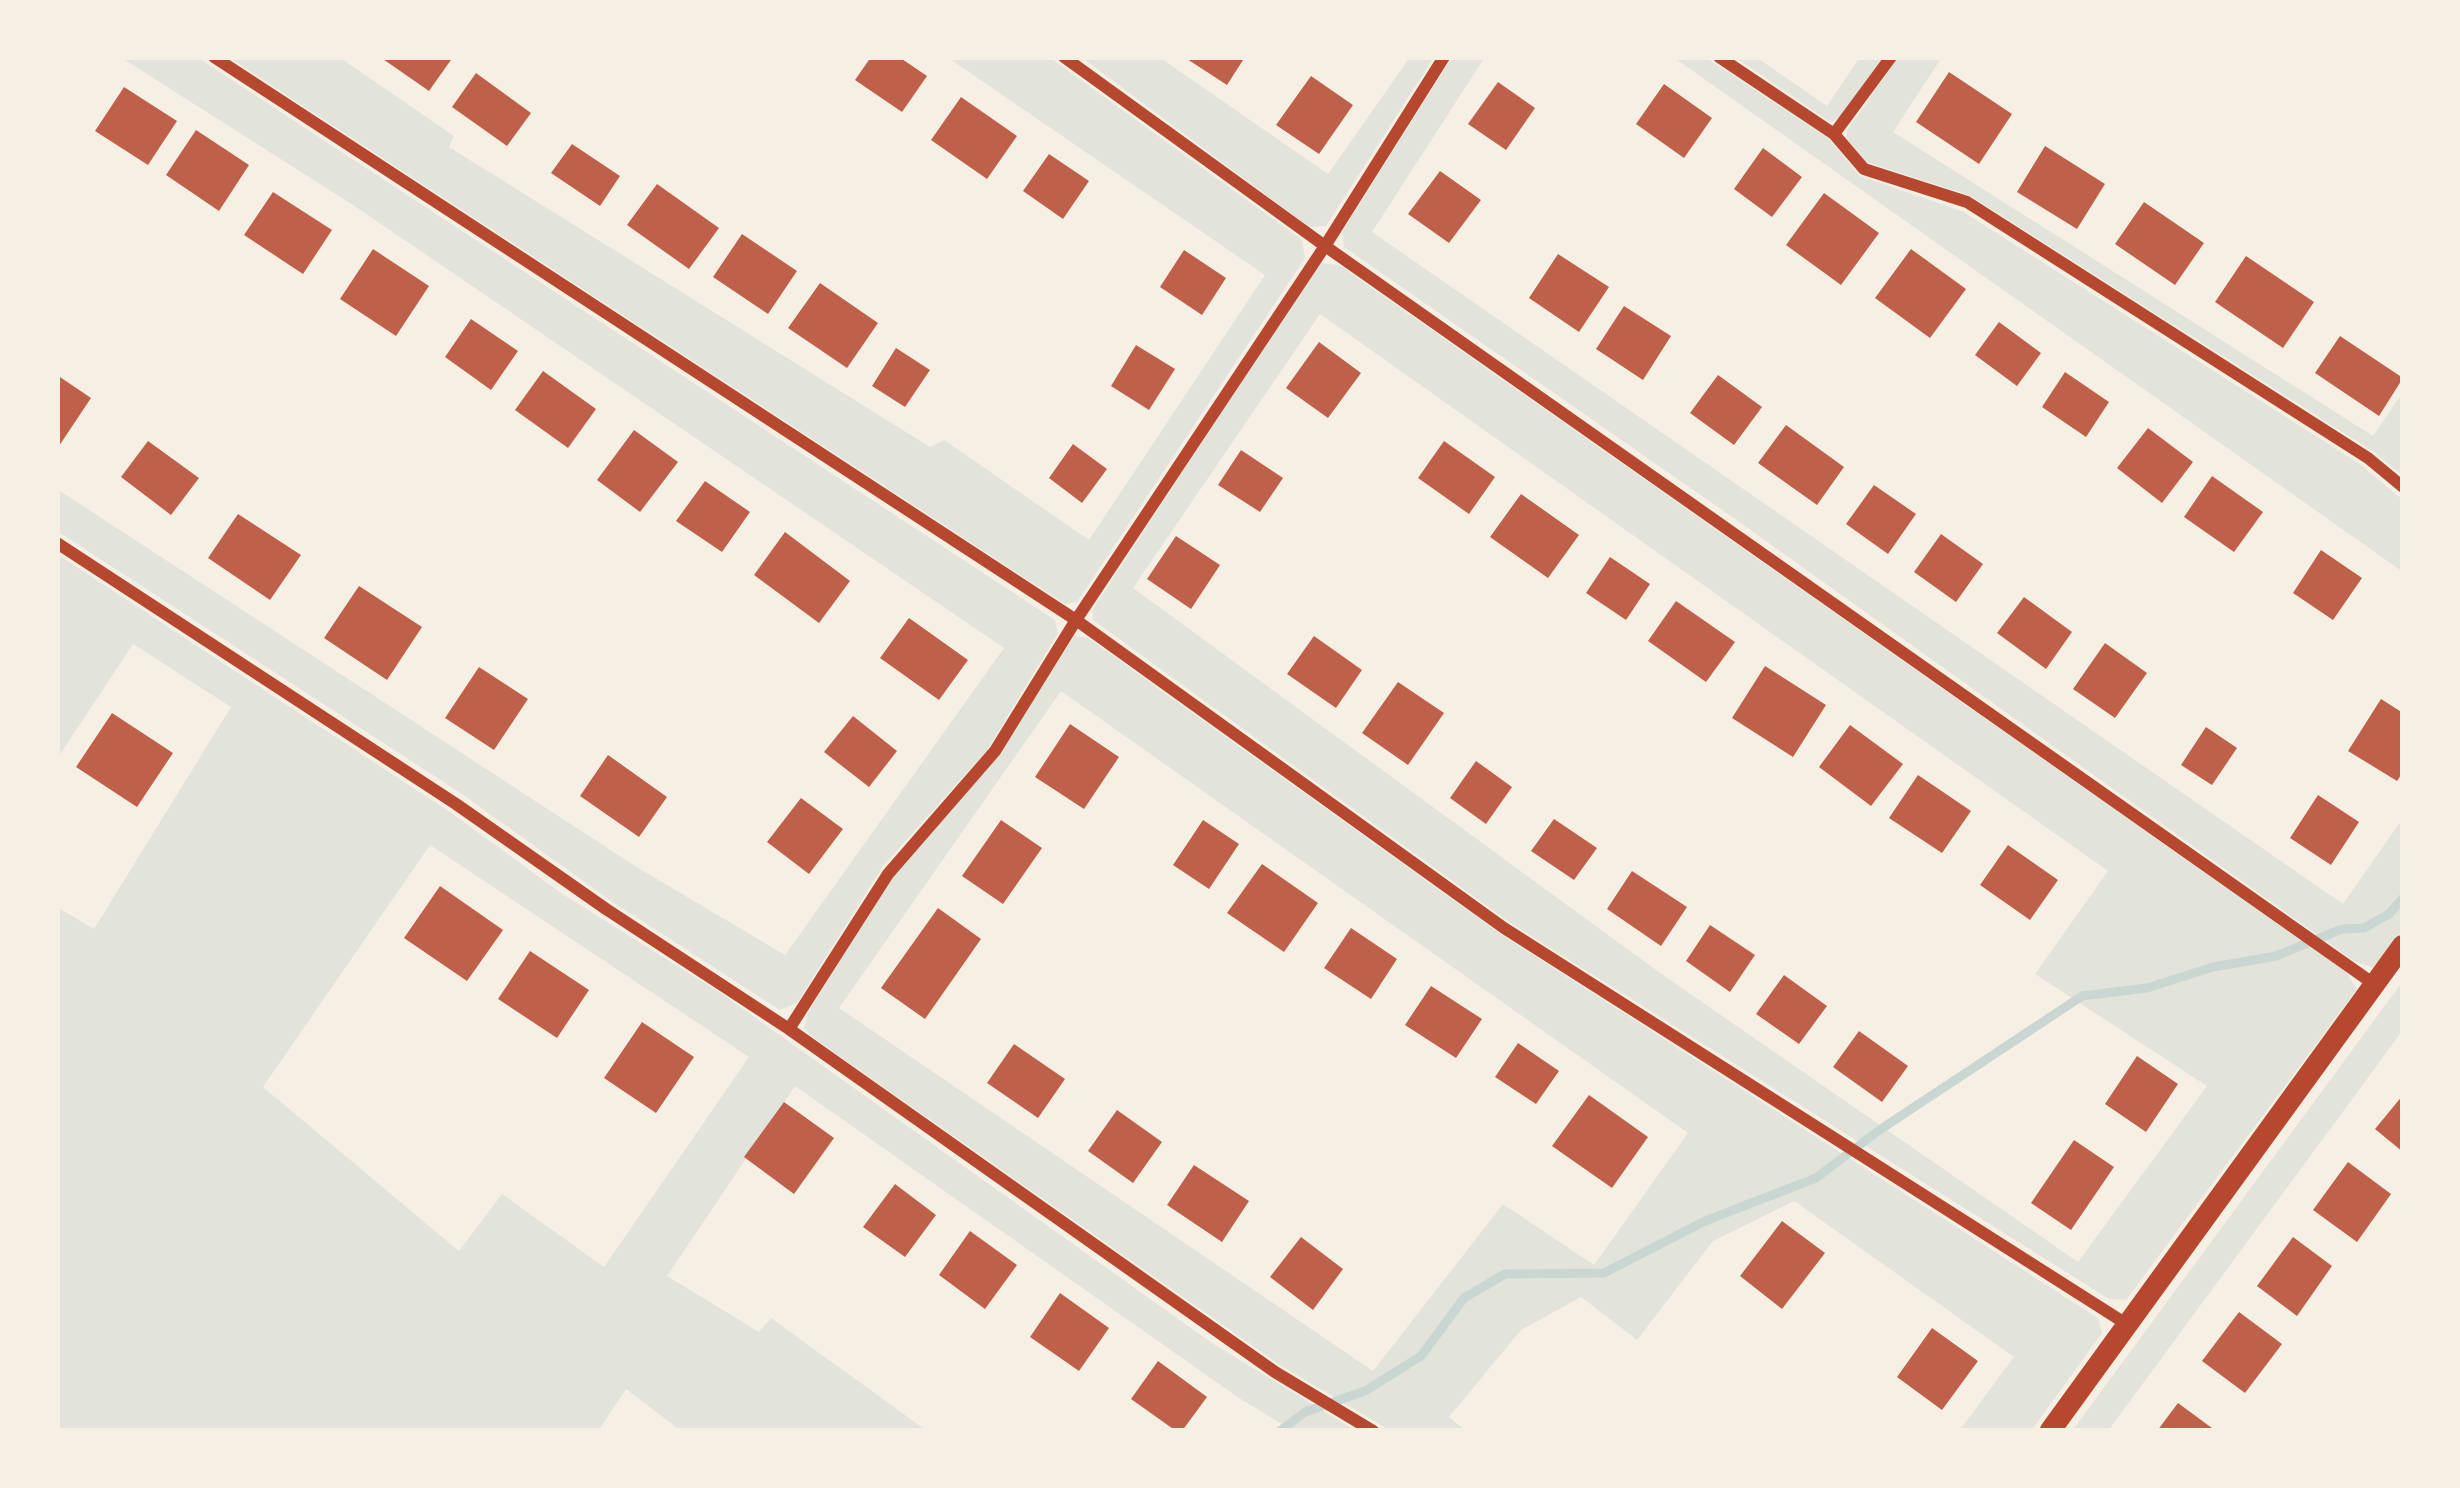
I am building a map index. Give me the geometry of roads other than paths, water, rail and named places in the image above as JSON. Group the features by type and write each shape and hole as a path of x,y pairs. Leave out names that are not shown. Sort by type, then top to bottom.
{"street":[{"path":"214,57 1076,620 1504,928 2129,1326"},
{"path":"1064,57 2374,984"},
{"path":"789,1029 888,874 995,751 1444,57"},
{"path":"1719,57 1834,134 1864,169 1967,202 2368,458 2403,488"},
{"path":"1834,134 1892,57"},
{"path":"57,543 436,790 789,1029 1275,1372 1373,1431"},
{"path":"2050,1431 2403,945"}],"waterway":[{"path":"1280,1431 1305,1412 1365,1391 1421,1356 1464,1298 1505,1274 1604,1273 1705,1221 1816,1178 1878,1131 2082,996 2147,988 2213,967 2276,956 2342,929 2364,928 2389,914 2403,898"}]}
